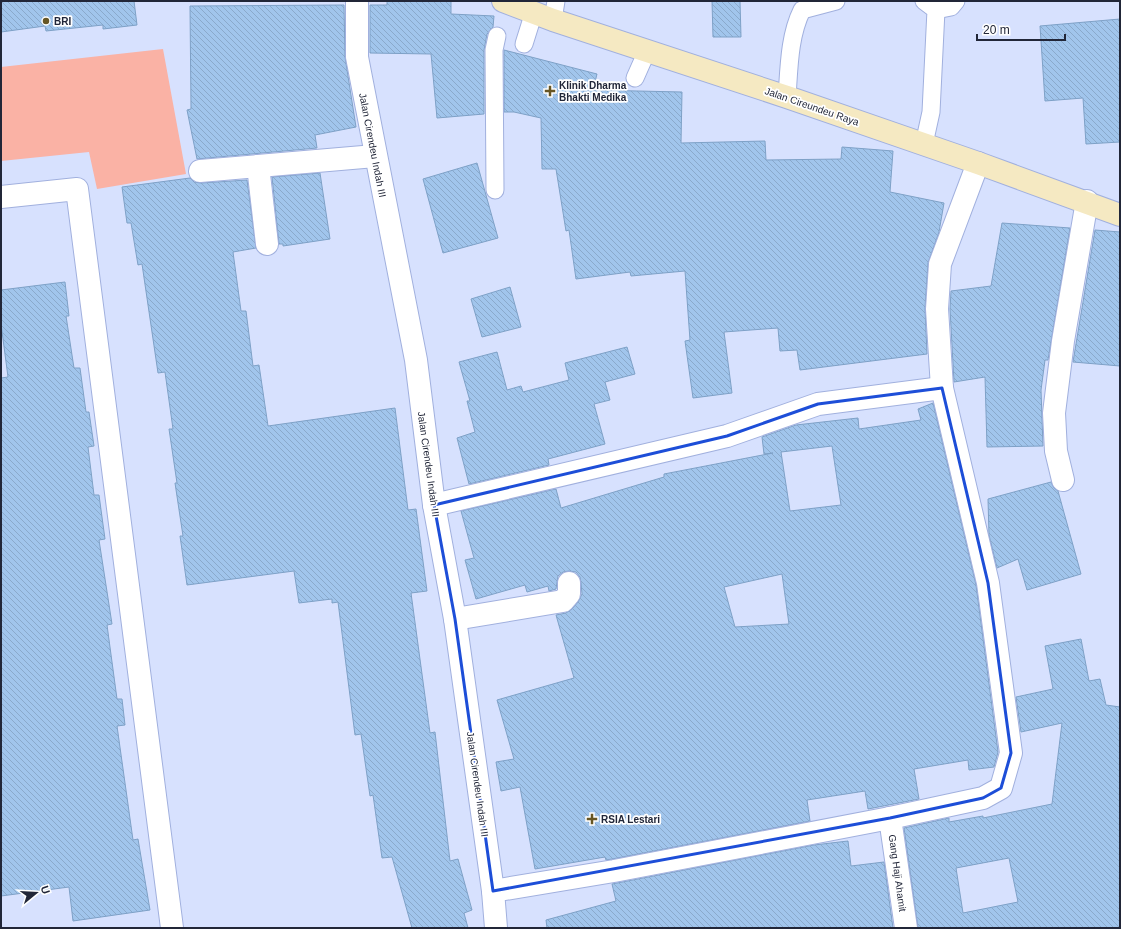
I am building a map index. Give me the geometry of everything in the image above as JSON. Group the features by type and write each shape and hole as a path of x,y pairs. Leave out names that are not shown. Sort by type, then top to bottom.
{"main road":[{"name":"Jalan Cireundeu Raya","path":"503,1 548,11 647,51 924,144 1120,215"}],"street":[{"name":"Jalan Cirendeu Indah III","path":"357,1 357,58 416,360 434,505 455,619 493,891 496,928"},
{"path":"200,171 375,156"},
{"path":"493,891 614,871 890,818 983,798 1001,788 1011,753 988,583 942,388 937,309 940,264 978,163"},
{"path":"258,166 267,244"},
{"path":"1,197 77,188 172,928"},
{"path":"1063,480 1056,451 1054,413 1063,341 1087,202"},
{"path":"434,505 727,436 818,404 942,388"},
{"path":"455,619 564,602 569,594 569,583"},
{"name":"Gang Haji Ahamit","path":"890,818 906,928"}],"lane":[{"path":"787,97 788,71 796,22 802,10 836,1"},
{"path":"924,144 931,112 930,6 951,7 956,1"},
{"path":"524,44 548,11"},
{"path":"495,190 494,50 497,36"},
{"path":"635,78 647,51"}],"highlighted area":[{"path":"942,388 988,583 1011,753 1001,788 983,798 890,818 493,891 455,619 434,505 727,436 818,404"}],"shaded area":[{"path":"163,49 186,174 97,189 89,152 1,161 1,67"}],"building":[{"path":"1,1 134,1 137,25 103,29 103,25 46,31 45,26 1,32"},
{"path":"387,1 451,1 451,14 494,16 493,27 487,34 484,50 484,114 437,118 431,54 370,53 370,5 387,5"},
{"path":"712,1 740,1 741,37 713,37"},
{"path":"344,5 345,57 356,127 315,135 317,148 197,159 187,110 191,109 190,6"},
{"path":"1120,19 1120,142 1086,144 1083,98 1045,101 1040,26"},
{"path":"504,50 597,74 593,90 682,92 681,143 765,141 766,160 841,159 842,147 893,151 890,192 944,203 939,232 928,263 925,308 927,354 800,370 797,350 780,351 778,328 724,332 732,393 693,398 685,341 690,340 685,271 631,276 630,272 576,279 569,230 566,231 556,169 542,169 541,118 514,112 504,112"},
{"path":"477,163 498,238 443,253 423,179"},
{"path":"320,173 330,239 283,246 283,244 279,244 272,177"},
{"path":"190,178 194,182 201,183 247,180 256,248 233,252 241,311 246,311 253,366 259,365 268,426 395,408 408,510 416,509 427,591 411,593 430,733 435,732 450,861 458,859 472,910 464,913 468,928 412,928 392,857 382,858 373,795 370,796 361,734 355,735 338,602 332,603 332,599 299,603 294,571 187,585 180,536 183,536 175,483 177,483 169,429 173,429 165,372 158,373 142,264 138,265 131,223 127,223 122,187"},
{"path":"1002,223 1070,228 1048,360 1045,360 1041,390 1043,446 987,447 985,377 954,382 950,309 951,291 991,286"},
{"path":"1095,230 1120,232 1120,366 1073,362"},
{"path":"65,282 69,316 66,316 74,368 80,368 86,412 89,412 94,446 88,447 94,495 99,495 105,539 99,540 112,624 107,625 117,699 122,699 125,725 117,726 133,840 138,839 150,910 73,921 69,887 1,896 1,378 8,377 1,324 1,290"},
{"path":"510,287 521,327 482,337 471,299"},
{"path":"627,347 635,374 605,382 610,400 594,404 605,444 548,459 549,465 469,484 457,438 475,432 467,401 470,401 459,362 497,352 507,390 521,386 523,392 569,380 565,363"},
{"path":"933,403 976,585 998,752 994,767 969,770 968,760 914,769 919,799 868,809 865,791 807,800 810,821 612,859 606,860 605,857 535,869 520,787 501,791 496,762 514,759 497,700 574,678 556,615 566,613 578,602 582,594 580,577 576,572 563,572 558,576 556,589 549,591 548,586 527,592 525,585 476,599 465,560 474,558 461,511 556,489 561,508 664,477 664,474 773,453 764,454 762,437 796,425 858,418 859,429 921,420 918,409","holes":["832,446 841,505 790,511 781,452","782,574 789,624 735,627 724,587"]},
{"path":"1051,482 1054,488 1058,491 1081,574 1027,590 1018,559 997,568 989,535 988,499"},
{"path":"1081,639 1089,681 1100,679 1106,705 1120,707 1120,928 918,928 904,828 949,818 949,822 983,816 983,818 1052,804 1062,723 1021,732 1016,697 1053,689 1045,646","holes":["1009,858 1018,902 963,913 956,868"]},
{"path":"848,841 851,866 884,862 893,928 547,928 546,920 616,901 612,884 814,845"}],"place":[{"name":"BRI","path":"46,21"},
{"name":"Klinik Dharma Bhakti Medika","path":"550,91"},
{"name":"RSIA Lestari","path":"592,819"}]}
